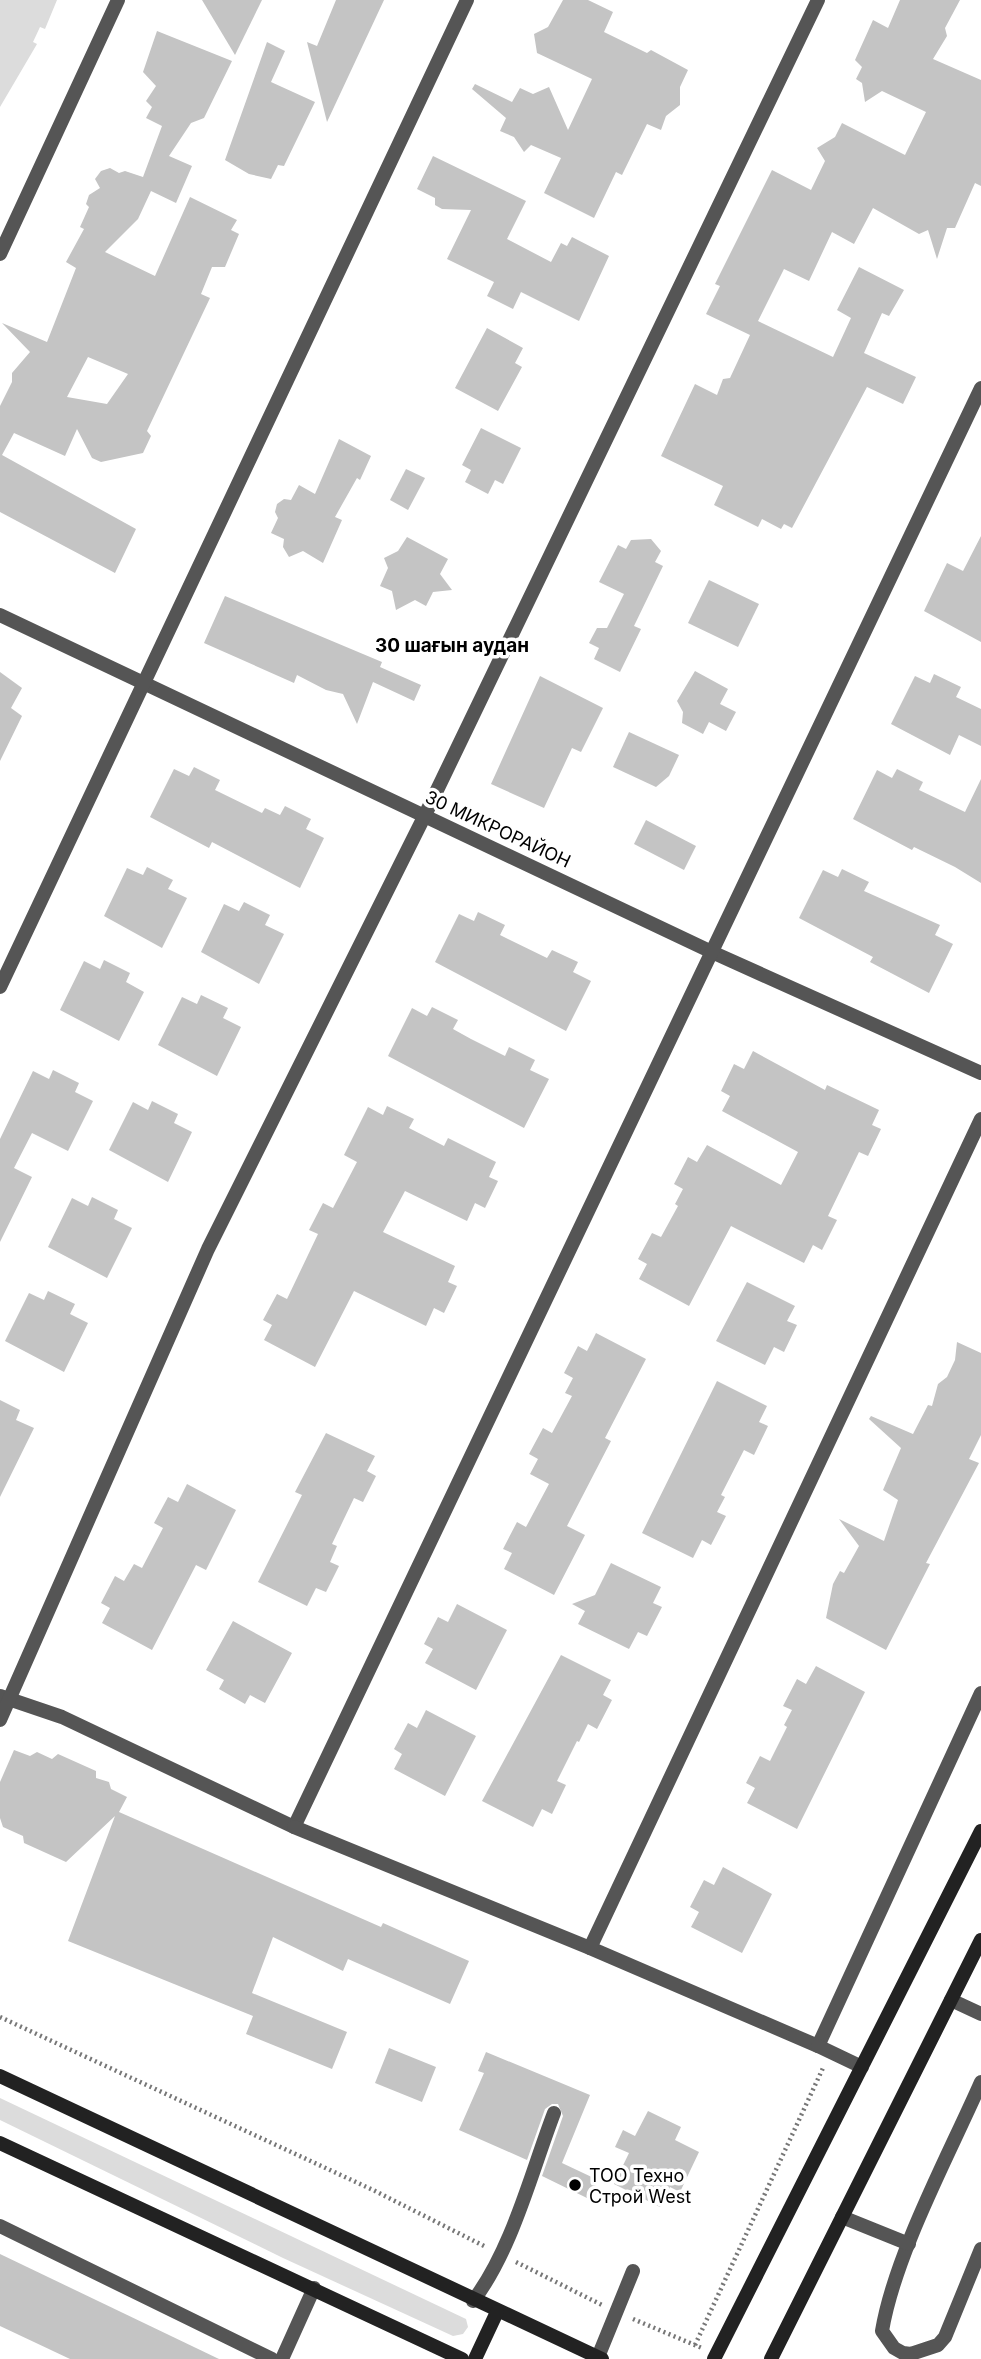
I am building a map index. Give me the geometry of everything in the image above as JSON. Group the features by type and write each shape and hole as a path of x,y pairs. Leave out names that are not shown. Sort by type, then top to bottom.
{"main road":[{"path":"715,2357 981,1831"},
{"path":"771,2359 981,1940"},
{"path":"0,2076 473,2301 600,2358"},
{"path":"0,2143 462,2359"},
{"path":"475,2359 497,2312"}],"street":[{"path":"0,254 118,0"},
{"path":"0,987 467,0"},
{"path":"0,1720 5,1698 208,1249 425,815 818,0"},
{"path":"295,1826 714,953 981,388"},
{"name":"30 МИКРОРАЙОН","path":"0,615 714,953 981,1073"},
{"path":"590,1948 981,1119"},
{"path":"818,2046 981,1693"},
{"path":"5,1698 62,1717 295,1826 590,1948 862,2067"},
{"path":"951,2000 981,2014"},
{"path":"981,2082 909,2244 882,2331 894,2348 911,2354 929,2350 945,2337 981,2249"},
{"path":"473,2301 488,2281 501,2254 554,2113"},
{"path":"842,2217 909,2244"},
{"path":"0,2226 272,2359"},
{"path":"600,2358 633,2271"},
{"path":"282,2359 314,2288"}],"path":[{"path":"0,2017 373,2190 618,2312 715,2357"}],"shaded area":[{"path":"0,0 57,0 45,29 40,27 33,42 37,44 0,107"},
{"path":"0,2098 466,2319 468,2327 463,2334 453,2336 283,2258 0,2120"}],"building":[{"path":"202,0 262,0 235,55"},
{"path":"336,0 384,0 327,122 307,42 317,46"},
{"path":"563,0 588,0 613,12 604,32 647,53 651,50 688,70 680,87 680,105 666,116 661,130 647,124 622,175 616,172 594,218 544,193 561,158 531,145 524,152 514,137 500,131 506,118 472,89 475,84 512,102 520,88 533,94 549,87 568,130 592,79 537,53 534,34 548,27"},
{"path":"900,0 960,0 945,28 947,36 933,59 981,80 981,186 975,183 955,228 947,228 937,259 928,230 919,234 873,208 854,244 832,232 809,281 784,269 758,321 833,357 851,318 837,310 859,267 904,290 889,316 882,313 864,353 916,377 903,404 867,387 792,528 784,524 781,529 762,519 758,527 714,505 723,486 661,456 695,384 717,395 723,379 730,378 750,335 706,314 720,286 715,284 772,170 811,190 825,161 817,148 835,137 842,123 905,155 926,112 882,91 865,102 862,83 856,79 862,67 855,60 873,20 888,28"},
{"path":"157,31 232,61 204,118 191,123 169,156 192,166 176,203 151,191 138,219 105,252 155,276 190,197 237,220 231,230 239,234 225,267 212,267 201,294 210,298 147,431 151,436 143,453 101,462 92,458 77,429 65,456 14,433 2,455 136,529 115,573 0,512 0,406 12,382 12,373 30,352 2,323 47,342 76,268 66,262 84,229 80,227 89,207 86,204 89,195 100,188 95,179 101,171 110,168 119,173 125,171 143,177 162,126 146,118 152,107 146,101 156,86 143,72","holes":["88,357 128,374 107,404 67,397"]},
{"path":"267,42 285,51 271,82 315,102 284,166 278,165 271,179 249,174 225,160"},
{"path":"433,156 526,201 507,239 551,262 561,243 567,246 572,237 609,256 579,321 521,292 513,309 487,296 494,282 447,259 471,210 442,209 435,205 435,198 417,189"},
{"path":"487,328 523,348 515,363 522,367 498,411 455,388"},
{"path":"481,428 521,448 503,484 495,480 488,494 465,482 471,470 462,465"},
{"path":"339,439 371,456 360,480 357,478 335,517 342,520 323,563 303,551 289,557 283,547 284,539 271,533 278,518 275,512 277,504 284,499 291,500 299,485 315,494"},
{"path":"406,469 425,478 408,510 390,500"},
{"path":"981,536 981,642 924,611 947,563 963,571"},
{"path":"407,537 448,559 440,574 452,590 433,592 426,606 415,600 396,610 392,591 380,586 388,568 384,558 398,551"},
{"path":"651,539 661,551 655,562 663,566 634,626 641,629 620,672 594,659 599,648 589,643 597,628 607,628 624,594 599,582 618,545 626,549 631,540"},
{"path":"709,580 759,604 738,647 688,623"},
{"path":"225,596 382,662 380,667 421,685 414,701 373,682 357,724 343,694 326,690 297,675 294,683 204,643"},
{"path":"695,671 728,689 720,704 736,712 726,731 709,722 703,734 682,723 683,712 677,701"},
{"path":"0,672 22,688 11,708 22,716 0,761"},
{"path":"934,674 961,687 956,697 981,709 981,746 959,735 950,755 891,724 915,676 930,683"},
{"path":"540,676 603,708 581,752 572,748 544,808 491,784"},
{"path":"629,732 679,755 669,776 656,787 613,767"},
{"path":"194,767 220,780 215,790 262,813 265,808 280,815 285,806 311,819 306,829 324,838 300,888 212,842 209,848 150,817 174,769 189,776"},
{"path":"897,769 923,782 919,790 965,812 981,779 981,883 955,867 914,847 912,850 853,819 877,770 892,778"},
{"path":"646,820 696,846 684,870 634,844"},
{"path":"147,867 173,880 168,889 187,898 162,948 104,916 127,868 143,875"},
{"path":"842,869 869,882 864,891 940,925 935,935 953,944 929,993 870,962 873,957 799,918 823,870 838,877"},
{"path":"244,902 270,915 265,925 284,934 259,984 201,952 224,904 239,911"},
{"path":"478,912 505,925 500,935 547,958 552,950 578,962 573,972 591,981 566,1031 435,962 459,914 474,921"},
{"path":"104,960 130,973 126,982 144,992 119,1041 60,1010 84,961 100,969"},
{"path":"201,995 228,1008 223,1018 241,1027 217,1076 158,1045 182,997 197,1004"},
{"path":"432,1007 458,1020 453,1029 471,1039 505,1056 509,1047 535,1060 530,1070 549,1079 524,1128 388,1056 412,1008 427,1016"},
{"path":"753,1051 825,1090 827,1085 879,1110 872,1125 881,1129 868,1156 859,1152 828,1216 837,1220 822,1250 813,1245 804,1263 731,1226 689,1306 639,1279 647,1264 638,1259 652,1233 661,1237 678,1206 675,1204 683,1189 674,1184 688,1157 697,1162 707,1145 781,1185 798,1152 722,1111 730,1096 721,1091 734,1064 744,1069"},
{"path":"53,1070 79,1083 75,1092 93,1101 68,1151 32,1133 14,1168 32,1177 0,1242 0,1139 33,1071 49,1079"},
{"path":"152,1101 178,1114 174,1123 192,1132 168,1182 109,1150 133,1102 148,1110"},
{"path":"387,1106 414,1119 409,1128 444,1146 448,1138 496,1162 489,1177 498,1181 485,1208 475,1203 467,1221 405,1191 383,1232 455,1266 448,1282 457,1286 444,1313 434,1308 426,1326 354,1291 315,1367 264,1340 272,1325 263,1320 277,1294 287,1299 318,1234 309,1230 323,1203 333,1208 357,1162 344,1155 368,1107 383,1115"},
{"path":"92,1197 118,1210 114,1219 132,1228 107,1278 48,1247 72,1198 88,1206"},
{"path":"747,1282 795,1306 787,1321 797,1325 784,1352 774,1347 765,1365 716,1341"},
{"path":"48,1291 75,1304 70,1314 88,1323 64,1372 5,1341 29,1293 44,1300"},
{"path":"596,1333 646,1359 605,1438 611,1441 567,1526 585,1535 554,1595 504,1569 512,1553 503,1549 517,1522 526,1527 549,1484 530,1474 538,1459 529,1454 543,1428 552,1433 572,1396 565,1393 573,1378 564,1373 578,1346 587,1351"},
{"path":"957,1342 981,1353 981,1435 969,1459 979,1463 926,1563 930,1564 886,1650 826,1618 833,1584 840,1571 844,1573 859,1546 839,1519 884,1541 898,1500 883,1490 901,1448 869,1419 871,1416 913,1434 928,1405 932,1406 938,1384 947,1377 955,1360"},
{"path":"717,1381 767,1406 759,1422 768,1426 754,1455 744,1450 721,1495 725,1497 717,1512 726,1516 711,1545 702,1540 693,1558 642,1533"},
{"path":"0,1400 20,1410 16,1420 34,1428 0,1497"},
{"path":"326,1433 375,1456 367,1471 376,1476 363,1502 354,1498 332,1544 337,1546 330,1562 339,1566 326,1592 316,1588 307,1606 258,1582 302,1495 295,1492"},
{"path":"187,1484 236,1510 206,1570 196,1565 152,1650 102,1623 110,1608 101,1603 115,1576 124,1581 134,1564 142,1568 163,1528 154,1523 168,1497 178,1502"},
{"path":"611,1563 661,1587 653,1603 662,1607 647,1636 638,1632 629,1649 578,1624 585,1611 572,1604 595,1595"},
{"path":"457,1604 507,1630 476,1690 425,1663 433,1649 424,1644 438,1617 448,1622"},
{"path":"233,1621 292,1653 265,1703 250,1695 245,1704 219,1689 224,1680 206,1670"},
{"path":"561,1655 611,1680 603,1695 612,1700 597,1729 588,1724 579,1742 577,1741 557,1781 566,1785 552,1814 542,1809 533,1827 482,1801"},
{"path":"816,1666 865,1692 797,1829 747,1803 755,1788 746,1783 760,1756 770,1761 787,1727 784,1725 792,1710 783,1706 797,1679 806,1684"},
{"path":"426,1710 476,1736 445,1796 394,1769 402,1754 394,1749 408,1723 417,1728"},
{"path":"14,1750 30,1756 37,1752 52,1759 58,1754 96,1771 96,1778 109,1782 111,1789 127,1797 119,1812 381,1927 383,1923 469,1961 450,2004 348,1959 343,1971 273,1937 252,1993 347,2032 332,2069 246,2034 253,2016 68,1941 115,1816 66,1862 24,1843 23,1836 3,1827 0,1818 0,1782"},
{"path":"723,1867 772,1894 742,1953 691,1927 699,1912 690,1907 704,1880 714,1885"},
{"path":"389,2048 436,2067 422,2102 375,2083"},
{"path":"486,2052 590,2095 562,2163 598,2180 589,2199 542,2176 563,2116 558,2104 552,2104 545,2109 527,2160 459,2130 484,2073 478,2071"},
{"path":"648,2111 681,2127 675,2140 699,2152 680,2192 670,2187 660,2207 614,2184 629,2153 615,2147 623,2130 635,2136"},
{"path":"0,2254 219,2359 70,2359 0,2326"}],"place":[{"name":"ТОО Техно Строй West","path":"575,2185"}],"district":[{"name":"30 шағын аудан","path":"452,645"}]}
